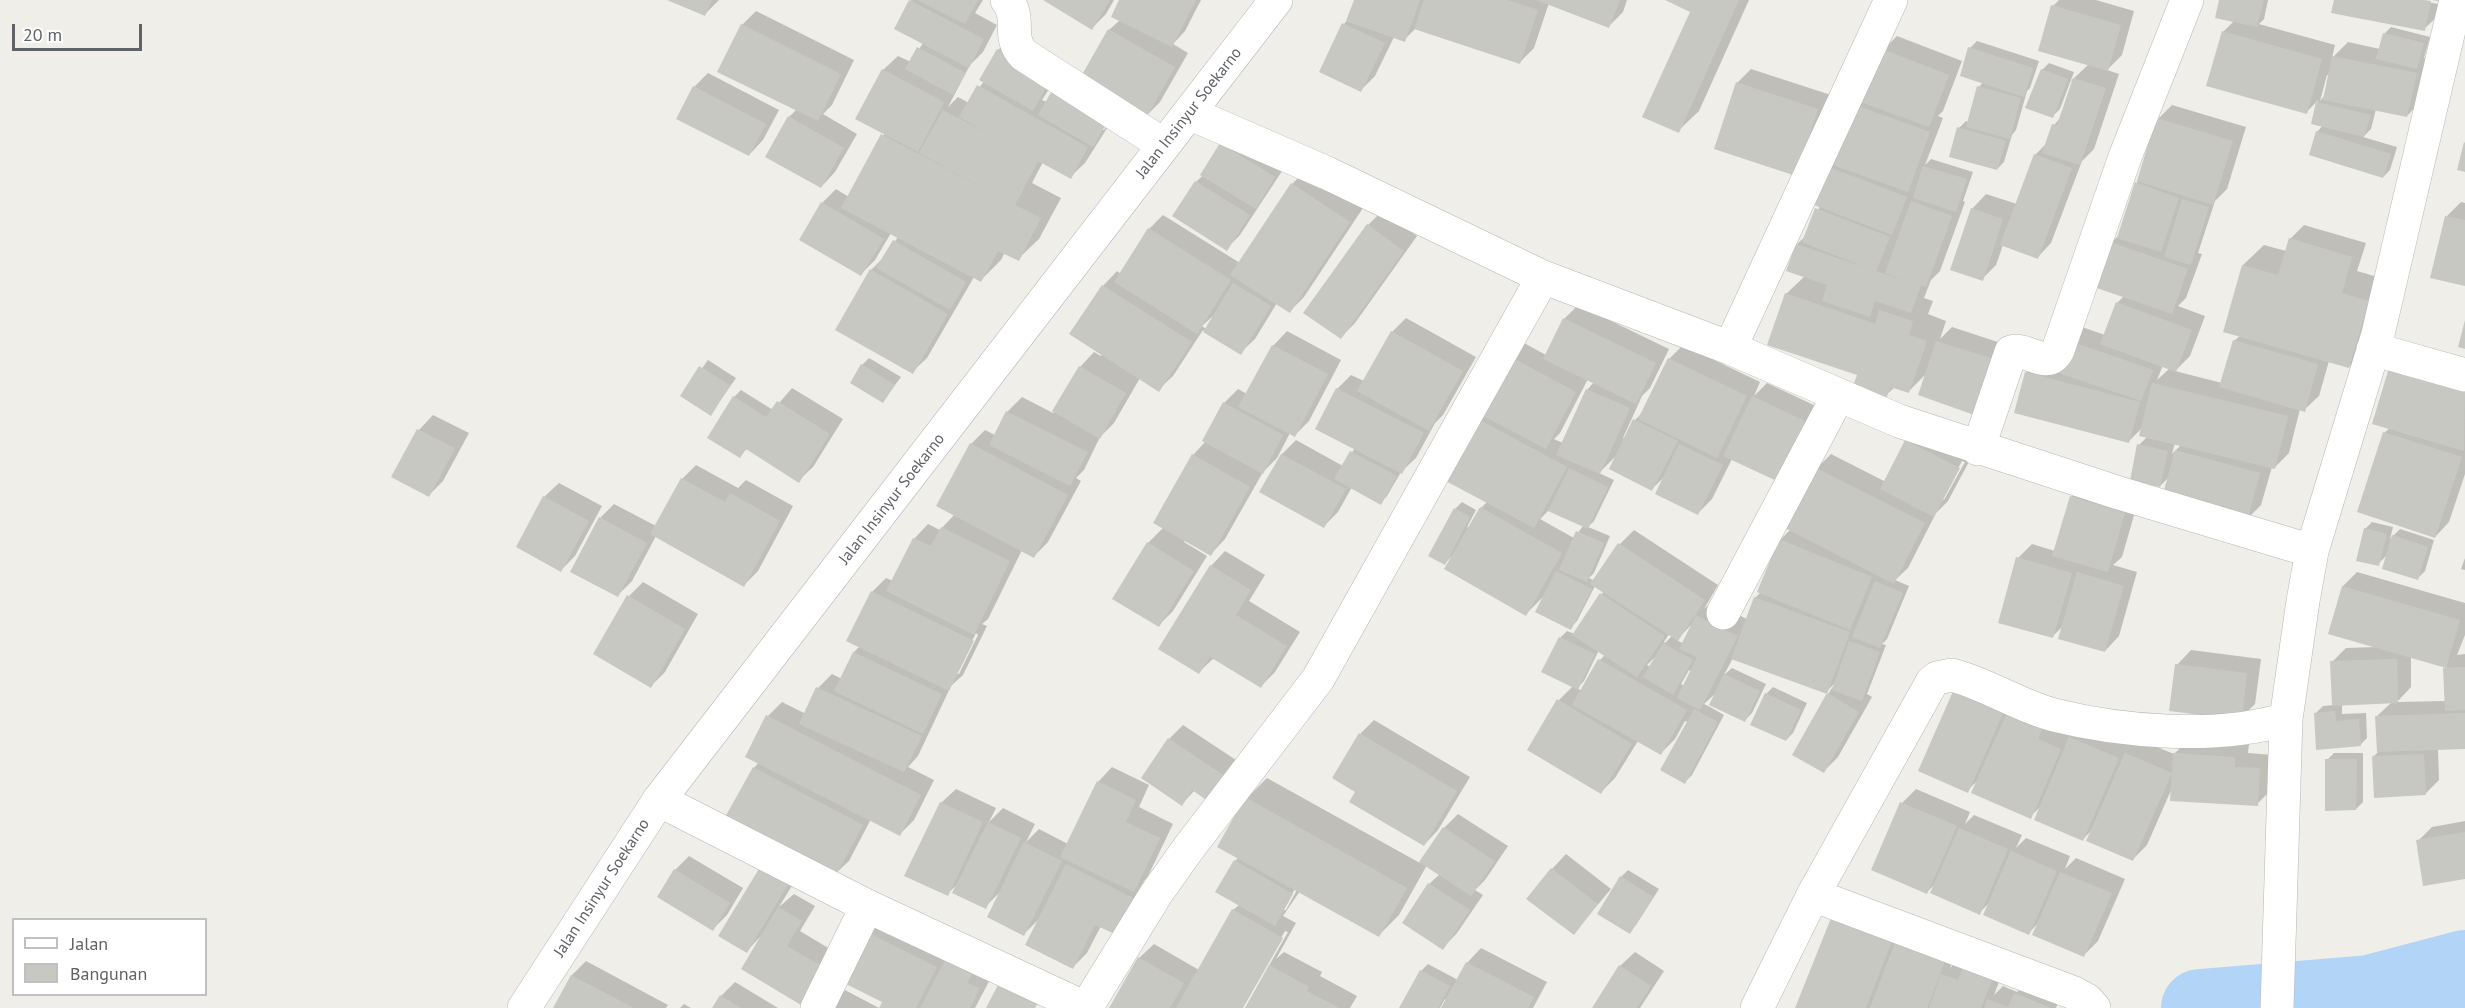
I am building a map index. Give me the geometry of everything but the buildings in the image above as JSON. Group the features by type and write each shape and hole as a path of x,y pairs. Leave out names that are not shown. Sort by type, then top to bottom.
{"street":[{"path":"1007,0 1015,16 1013,30 1015,47 1164,145"},
{"name":"Jalan Insinyur Soekarno","path":"524,1008 659,800 1276,0"},
{"path":"1730,348 1891,0"},
{"path":"1978,449 2011,351 2016,350 2047,360 2054,358 2058,350 2125,157 2187,0"},
{"path":"2277,1008 2286,719 2313,551 2373,348 2456,0"},
{"path":"1189,113 1327,173 1543,277 1730,348 1899,421 1978,449 2313,551"},
{"path":"659,800 867,906 1085,1008 1156,894 1318,679 1543,277"},
{"path":"2373,348 2465,375"},
{"path":"1723,613 1838,396"},
{"path":"1757,1008 1814,895 1932,682 1937,678 1952,675 2053,714 2132,729 2225,729 2286,719"},
{"path":"1814,895 2074,993 2087,1000 2094,1008"},
{"path":"816,1008 867,906"}],"waterway":[{"path":"2200,1008 2370,994 2465,969"}]}
